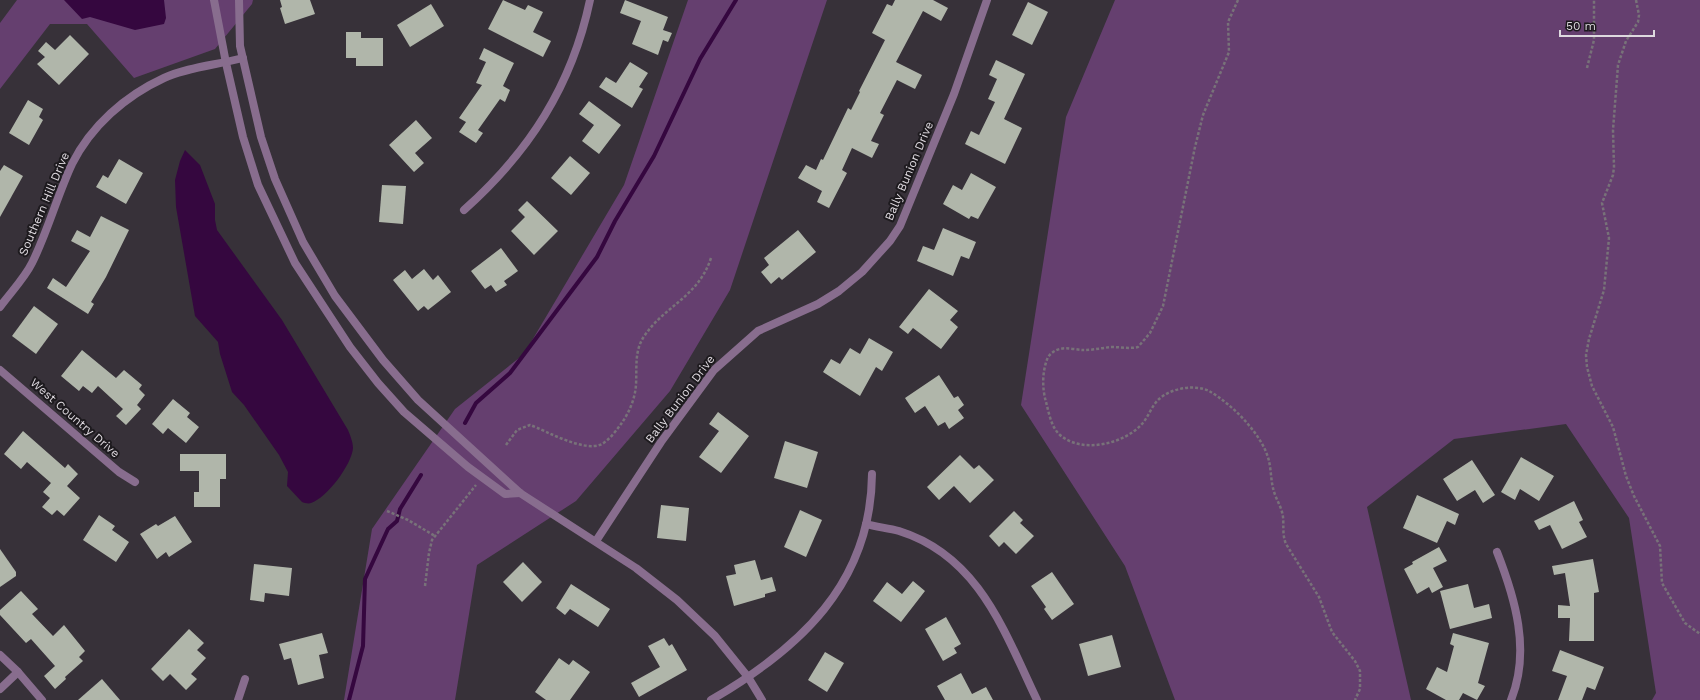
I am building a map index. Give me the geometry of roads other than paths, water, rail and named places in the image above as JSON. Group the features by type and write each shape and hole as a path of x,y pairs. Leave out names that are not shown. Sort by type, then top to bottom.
{"street":[{"path":"214,0 226,63 243,137 258,185 295,263 350,347 378,383 404,412 468,467 505,494 520,493"},
{"path":"239,0 240,46 261,138 275,179 303,242 335,296 383,360 418,400 520,493 636,568 677,600 715,636 748,677 762,700"},
{"path":"464,210 485,192 521,150 542,120 560,88 575,55 590,0"},
{"name":"Bally Bunion Drive","path":"596,541 661,442 714,370 758,330 818,304 839,291 862,272 890,241 900,226 954,94 987,0"},
{"name":"Southern Hill Drive","path":"0,307 31,265 72,164 86,141 102,121 132,95 165,78 200,67 226,63 243,58"},
{"name":"West Country Drive","path":"0,370 119,472 135,482"},
{"path":"710,700 748,677 797,640 825,610 850,569 866,524 872,495 872,474"},
{"path":"866,524 899,531 923,542 957,564 980,588 995,612 1038,700"},
{"path":"1497,552 1512,590 1519,628 1520,661 1512,700"},
{"path":"0,655 18,672 42,700"},
{"path":"0,690 18,672"},
{"path":"238,700 245,679"}],"waterway":[{"path":"465,423 476,403 510,373 597,257 615,221 654,156 700,59 736,0"},
{"path":"349,700 363,646 365,579 388,529 397,521 400,509 421,475"}]}
